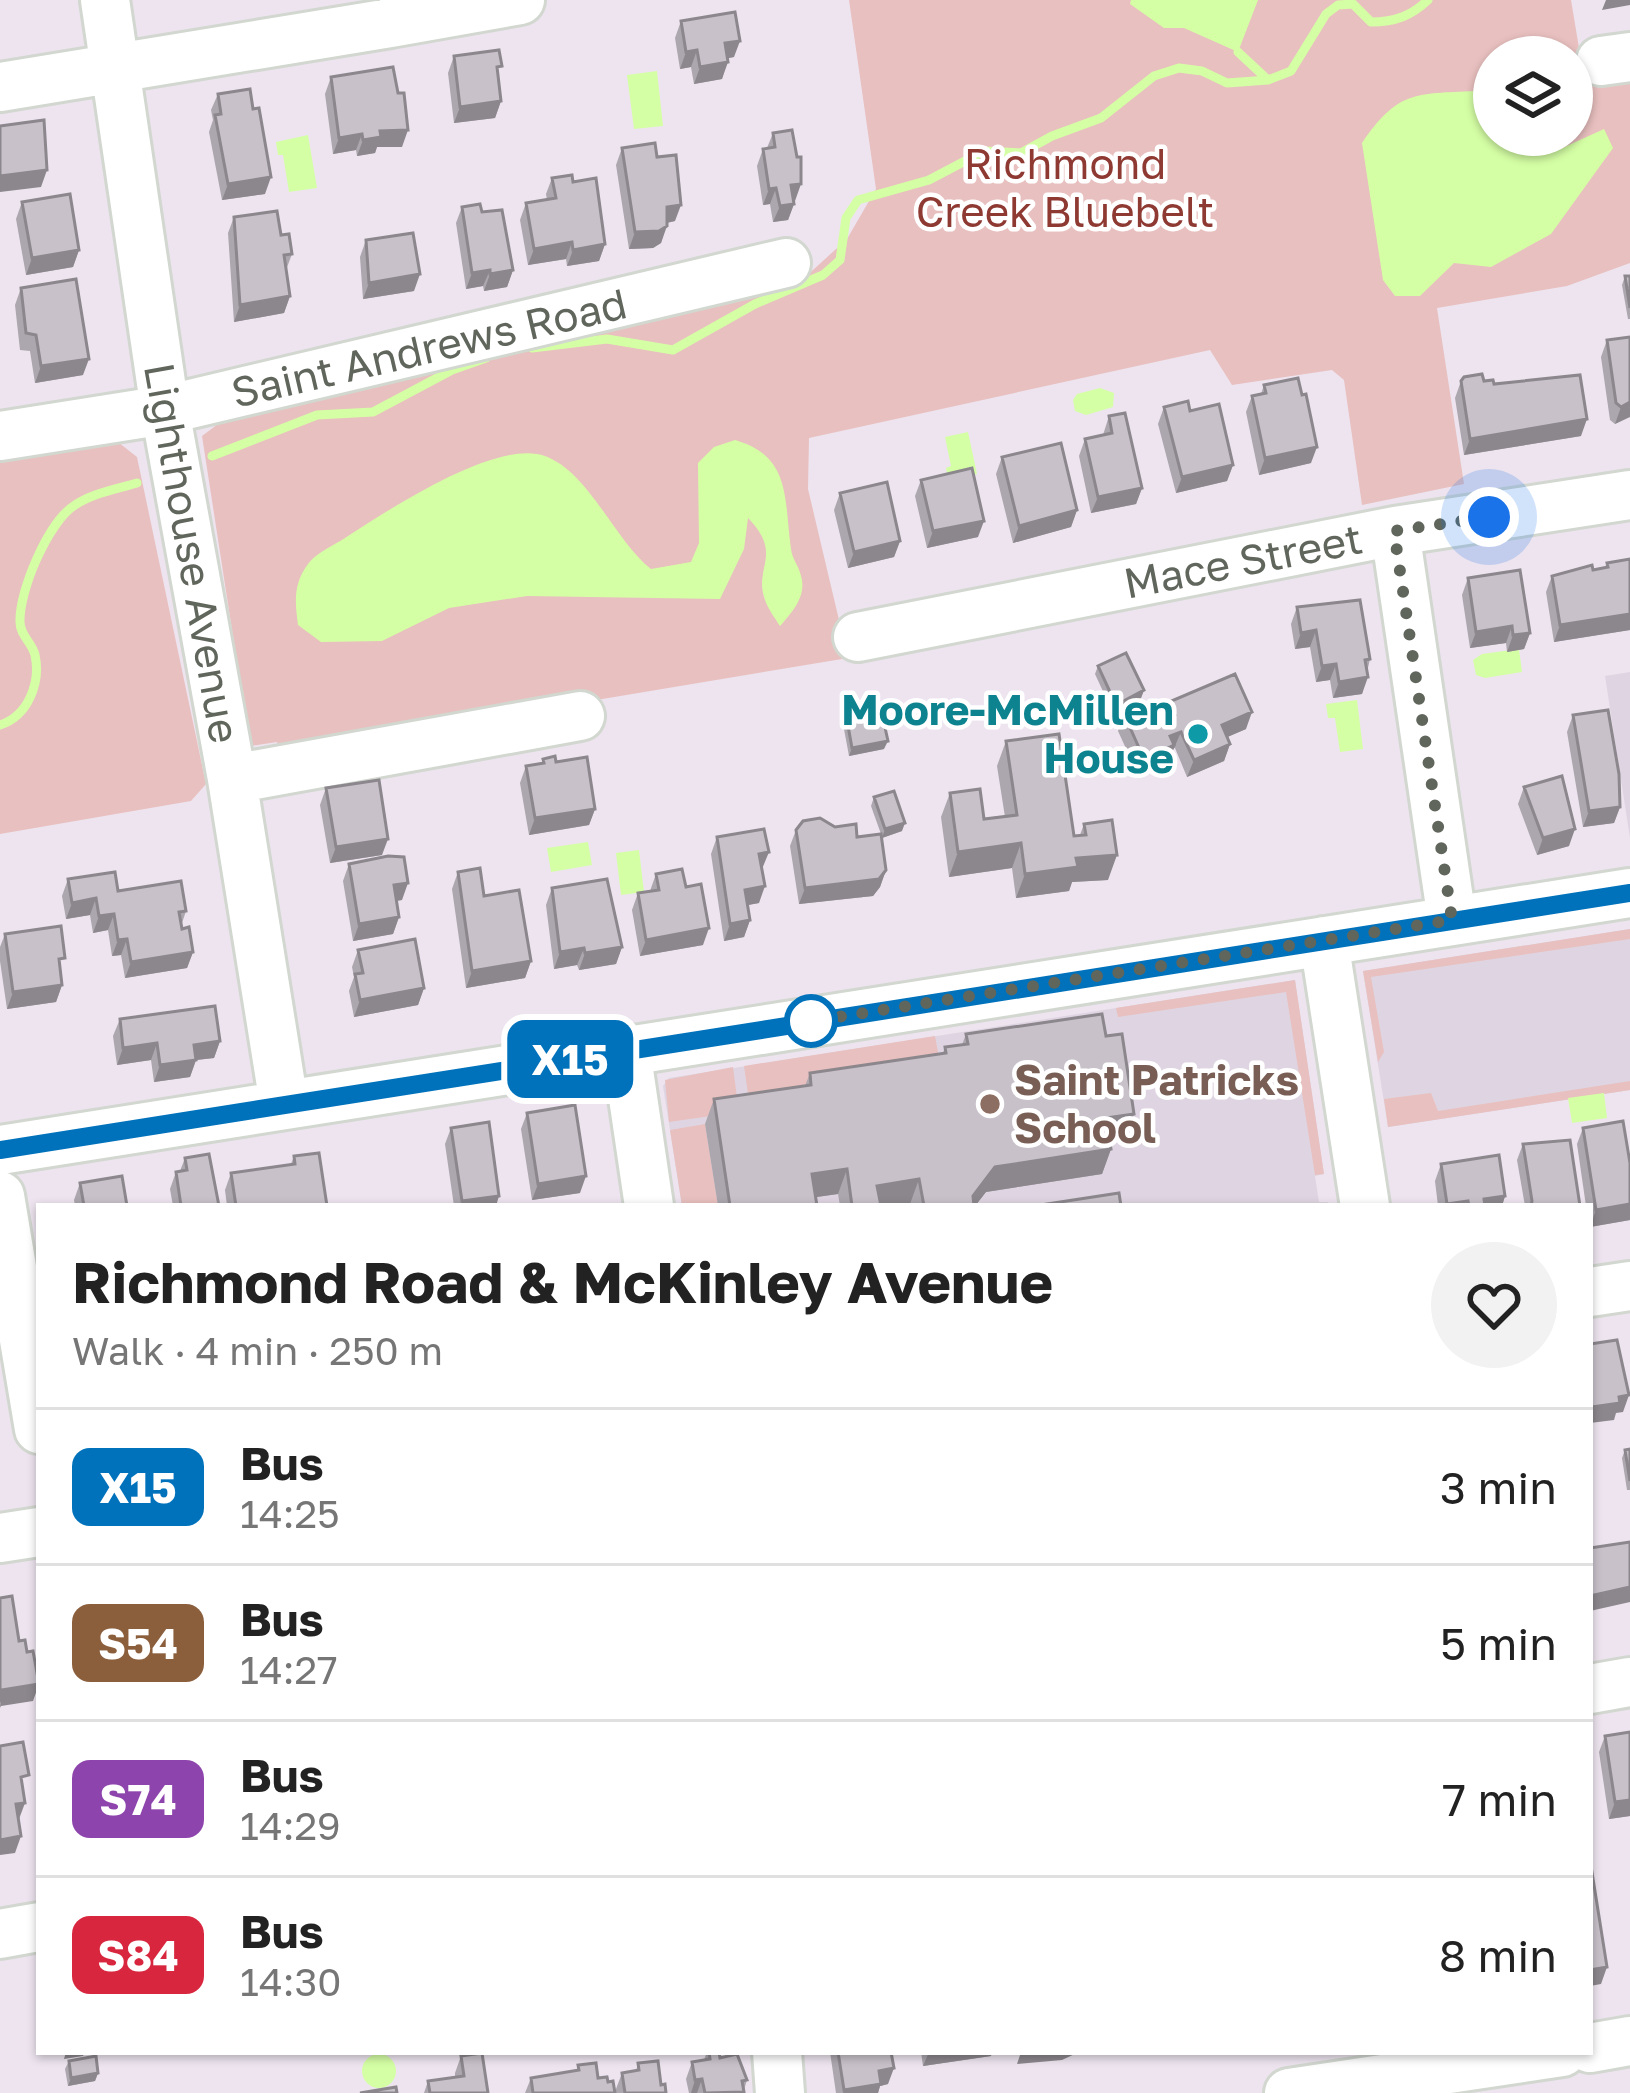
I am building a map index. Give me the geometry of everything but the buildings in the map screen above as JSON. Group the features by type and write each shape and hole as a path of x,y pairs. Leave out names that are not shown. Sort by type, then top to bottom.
{"street":[{"name":"Lighthouse Avenue","path":"105,0 165,410 232,779 284,1104"},
{"path":"0,88 405,11 520,0"},
{"name":"Saint Andrews Road","path":"0,436 165,410 786,263"},
{"name":"Mace Street","path":"858,637 1394,531 1630,495"},
{"path":"1394,531 1452,920"},
{"path":"232,779 580,716"},
{"path":"0,1150 1630,893"},
{"path":"1324,941 1365,1203"},
{"path":"626,1050 649,1203"},
{"path":"0,1196 36,1412"},
{"path":"1593,1292 1630,1286"},
{"path":"0,1538 36,1532"},
{"path":"1593,1688 1630,1682"},
{"path":"0,1934 36,1928"},
{"path":"1593,2048 1630,2042"},
{"path":"777,2055 780,2093"},
{"path":"1289,2093 1495,2069 1550,2055"}],"shaded area":[{"path":"1131,0 1258,0 1238,52 1184,28 1164,28 1130,4"},
{"path":"657,71 663,126 634,129 627,75"},
{"path":"1473,91 1473,156 1593,156 1593,134 1604,129 1613,148 1551,234 1491,267 1454,263 1420,296 1395,296 1383,280 1362,143 1398,104 1438,93"},
{"path":"308,135 317,188 289,192 276,142"},
{"path":"1100,388 1114,393 1113,407 1086,415 1075,411 1077,394"},
{"path":"968,432 977,474 948,479 946,468 951,466 945,437"},
{"path":"735,440 767,457 782,482 802,590 780,626 762,589 764,542 748,518 744,549 720,599 527,596 449,608 382,641 321,642 298,625 297,586 316,556 442,480 499,457 524,453 545,456 561,465 651,569 691,562 699,543 698,463 714,447"},
{"path":"1519,649 1522,672 1476,675 1473,660 1482,654"},
{"path":"1630,672 1630,838 1605,676"},
{"path":"1357,700 1363,749 1340,752 1335,718 1328,718 1326,704"},
{"path":"588,842 592,865 551,872 547,848"},
{"path":"639,850 644,892 621,895 616,853"},
{"name":"Saint Patricks School","path":"1630,929 1630,1090 1388,1127 1363,971"},
{"name":"Saint Patricks School","path":"1295,980 1324,1174 1315,1176 1319,1202 1328,1203 682,1203 663,1086 669,1078"},
{"path":"1604,1093 1607,1118 1572,1123 1568,1098"},
{"path":"372,2055 386,2055 395,2064 395,2078 386,2087 372,2087 363,2078 363,2064"}],"green space":[{"name":"Richmond Creek Bluebelt","path":"849,0 1571,0 1577,36 1473,36 1473,156 1593,156 1593,83 1630,78 1630,263 1567,286 1437,308 1464,484 1362,505 1344,380 1332,370 1232,385 1210,350 809,438 808,489 848,658 279,753 277,742 250,746 202,436 234,412 802,280 847,239 876,189"},
{"path":"109,435 137,457 206,784 191,801 0,834 0,452"},
{"path":"1630,929 1630,939 1371,977 1384,1052 1378,1062 1363,971"},
{"path":"1295,980 1324,1174 1315,1175 1286,992 1118,1017 1116,1008"},
{"path":"935,1036 940,1063 749,1101 744,1066"},
{"path":"733,1067 738,1105 732,1113 669,1122 665,1080"},
{"path":"1630,1081 1630,1090 1388,1127 1384,1099 1431,1093 1438,1111"},
{"path":"705,1124 718,1203 682,1203 670,1130"}],"waterway":[{"path":"532,348 607,339 673,350 755,304 823,275 840,260 846,218 858,200 929,180 984,151 1021,153 1101,118 1154,76 1179,68 1202,71 1227,83 1268,80 1291,71 1326,14 1338,5 1353,4 1371,22 1380,22 1402,17 1428,0"},
{"path":"1238,52 1268,80"},
{"path":"212,456 317,415 373,412 452,370 486,358"},
{"path":"0,725 18,714 34,687 35,655 21,627 21,609 45,541 75,505 137,483"}],"bus line":[{"name":"X15","path":"0,1150 1630,893"}],"place":[{"name":"Moore-McMillen House","path":"1198,734"},
{"name":"Saint Patricks School","path":"990,1104"}],"route":[{"path":"811,1021 794,1024 1452,920 1394,531 1489,517"}]}
